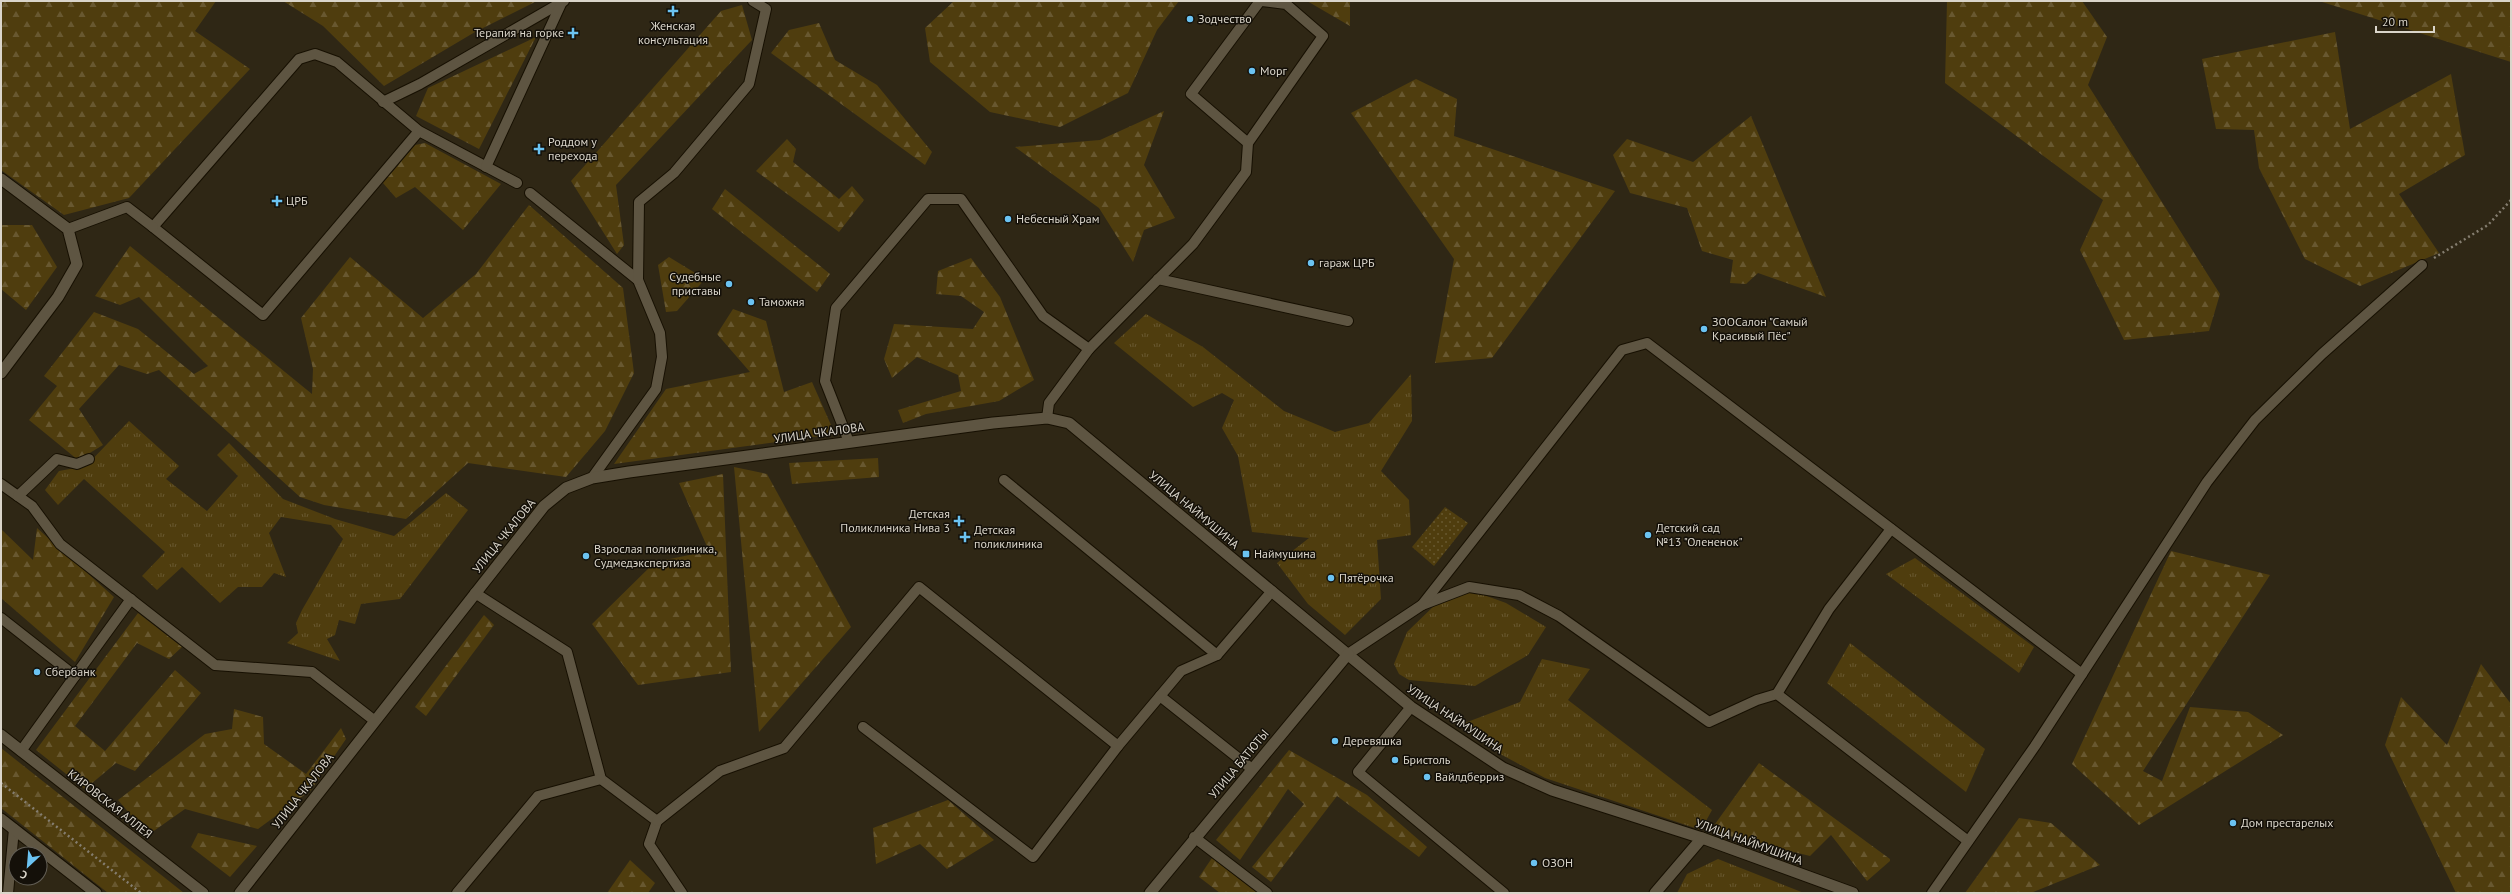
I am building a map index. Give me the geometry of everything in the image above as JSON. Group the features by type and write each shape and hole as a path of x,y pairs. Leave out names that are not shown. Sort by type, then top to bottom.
{"street":[{"path":"1,179 68,230 77,264 58,297 2,367"},
{"name":"УЛИЦА ЧКАЛОВА","path":"240,893 544,506 566,488 592,478 993,423 1047,418 1069,424"},
{"name":"УЛИЦА НАЙМУШИНА","path":"1069,424 1411,707 1503,768 1552,790 1702,838 1853,893"},
{"name":"УЛИЦА БАТЮТЫ","path":"1150,893 1194,837 1348,654"},
{"name":"КИРОВСКАЯ АЛЛЕЯ","path":"1,735 203,893"},
{"path":"1,820 96,893"},
{"path":"1655,893 1702,838"}],"lane":[{"path":"592,478 656,389 662,357 660,333 638,280 639,202 674,173 749,84 766,10 754,1"},
{"path":"1047,418 1049,403 1089,349 1193,244 1246,172 1248,143 1323,36 1286,4 1261,1 1190,94 1248,143"},
{"path":"384,102 420,84 563,2"},
{"path":"486,167 563,2"},
{"path":"153,227 299,59 315,54 337,62 419,131 517,183"},
{"path":"68,230 127,207 264,315 419,131"},
{"path":"530,193 638,280"},
{"path":"849,442 824,381 836,308 928,199 961,199 1043,316 1089,349"},
{"path":"1932,893 2082,674 2207,482 2255,420 2322,354 2422,265"},
{"path":"1158,279 1348,321"},
{"path":"1422,605 1622,350 1647,343 2082,674"},
{"path":"18,496 57,460 77,464 89,459"},
{"path":"1004,480 1217,655"},
{"path":"1,484 32,506 60,544 215,665 312,672 375,721"},
{"path":"1348,654 1422,605 1469,587 1519,595 1559,616 1709,722 1757,700 1777,694 1829,609 1891,529"},
{"path":"682,893 649,844 656,821 720,771 784,748 919,587 1118,746"},
{"path":"863,727 1033,857 1118,746 1181,671 1217,655 1272,591"},
{"path":"475,593 567,652 601,779 656,821"},
{"path":"21,751 131,599"},
{"path":"1,618 75,676"},
{"path":"1777,694 1968,841"},
{"path":"1160,696 1252,769"},
{"path":"1411,707 1358,772 1504,893"},
{"path":"457,893 538,796 601,779"},
{"path":"8,893 14,829"},
{"path":"1194,837 1267,893"}],"path":[{"path":"2422,265 2488,225 2511,200"},
{"path":"1,783 142,893"}],"green space":[{"path":"1,1 216,1 195,31 250,69 129,198 64,215 1,170"},
{"path":"283,1 537,1 475,32 384,86 323,26"},
{"path":"954,1 1179,1 1157,30 1128,93 1060,127 990,112 930,62 925,28"},
{"path":"1307,1 1350,1 1350,26"},
{"path":"1947,1 2082,1 2107,37 2088,85 2220,294 2209,331 2124,340 2080,250 2103,200 1945,83"},
{"path":"2319,1 2511,1 2511,62"},
{"path":"742,5 752,40 616,185 624,245 617,254 571,181 721,11"},
{"path":"819,23 835,60 877,85 932,152 925,165 771,53 789,30"},
{"path":"2335,32 2350,129 2451,74 2465,155 2399,194 2439,253 2360,286 2305,259 2259,168 2254,130 2216,129 2202,59"},
{"path":"536,37 479,149 416,116 428,88"},
{"path":"1416,79 1457,99 1454,136 1615,191 1492,358 1435,363 1454,259 1351,113"},
{"path":"1164,111 1144,165 1175,218 1144,230 1133,262 1099,208 1015,147 1100,140"},
{"path":"1751,116 1826,297 1758,273 1746,284 1730,283 1733,260 1702,251 1687,208 1630,193 1613,155 1627,139 1693,162"},
{"path":"787,139 796,149 793,162 839,199 852,186 864,200 839,232 756,171"},
{"path":"425,143 501,184 463,230 415,187 396,198 383,183 415,145"},
{"path":"725,189 830,274 817,292 712,209"},
{"path":"529,205 623,288 634,373 605,431 566,477 468,463 406,519 324,505 300,497 159,370 147,374 119,365 79,409 103,445 78,460 29,420 57,386 44,376 94,312 138,329 194,374 208,366 139,297 120,305 95,296 130,246 312,394 313,369 301,318 350,257 423,318 476,274"},
{"path":"1,225 32,225 57,267 26,310 1,289"},
{"path":"669,257 705,279 677,311 666,312 658,265"},
{"path":"971,258 1000,297 1034,380 999,401 926,414 903,423 898,410 961,391 958,375 917,357 892,378 884,359 894,324 973,329 984,312 961,296 936,294 938,271"},
{"path":"733,309 766,321 784,392 812,382 835,434 614,464 666,389 750,372 717,334"},
{"path":"1146,314 1203,347 1284,411 1335,432 1369,423 1411,374 1412,421 1381,471 1409,500 1411,535 1377,540 1381,599 1345,635 1308,604 1277,563 1309,538 1252,532 1238,456 1222,428 1234,400 1222,393 1193,407 1114,343"},
{"path":"129,421 179,466 166,479 207,511 238,476 217,455 229,443 283,499 335,519 394,536 446,493 468,510 400,599 361,604 355,624 339,620 335,635 327,639 340,661 287,643 298,633 296,623 302,610 343,539 331,525 281,517 269,533 286,577 274,573 262,587 238,587 220,603 182,567 157,590 142,576 165,552 84,479 58,505 45,490 59,471 86,466"},
{"path":"878,458 879,477 792,484 789,463"},
{"path":"734,467 767,474 851,627 759,732"},
{"path":"723,474 731,672 638,685 592,624 655,562 709,551 679,483"},
{"path":"1445,507 1468,523 1434,566 1412,547"},
{"path":"37,528 114,597 75,662 1,598 1,529 33,560"},
{"path":"2171,551 2270,575 2143,771 2162,781 2190,707 2248,712 2283,735 2139,825 2072,764"},
{"path":"1915,558 2034,647 2019,673 1886,574"},
{"path":"1470,590 1506,603 1546,627 1528,655 1475,686 1409,680 1399,674 1394,664 1407,632 1437,603"},
{"path":"138,613 182,647 169,659 137,643 75,726 105,751 175,670 201,693 135,771 116,763 85,789 36,750"},
{"path":"484,615 494,625 426,716 415,707"},
{"path":"1850,643 1985,749 1966,792 1827,683"},
{"path":"1542,659 1590,669 1568,700 1712,810 1701,830 1545,778 1502,755 1462,724 1520,702"},
{"path":"2481,664 2511,704 2511,893 2456,893 2385,745 2401,697 2447,745"},
{"path":"234,709 263,717 264,744 306,774 341,728 346,739 311,790 258,829 185,809 148,835 118,800 205,734 232,729"},
{"path":"1,748 184,893 108,893 1,808"},
{"path":"1289,750 1367,795 1427,847 1419,857 1337,796 1271,882 1252,867 1304,804 1288,789 1240,860 1216,840"},
{"path":"1759,763 1890,859 1890,861 1867,881 1831,835 1810,856 1710,831"},
{"path":"948,800 994,840 947,869 920,844 876,864 873,828"},
{"path":"2019,818 2051,823 2100,865 2031,893 1965,893"},
{"path":"198,833 257,846 230,877 191,847"},
{"path":"1212,858 1258,893 1220,893 1199,877"},
{"path":"1718,859 1804,893 1677,893 1687,874"},
{"path":"630,860 655,883 648,893 607,893"}],"place":[{"name":"Женская консультация","path":"673,11"},
{"name":"Зодчество","path":"1190,19"},
{"name":"Терапия на горке","path":"573,33"},
{"name":"Морг","path":"1252,71"},
{"name":"Роддом у перехода","path":"539,149"},
{"name":"ЦРБ","path":"277,201"},
{"name":"Небесный Храм","path":"1008,219"},
{"name":"гараж ЦРБ","path":"1311,263"},
{"name":"Судебные приставы","path":"729,284"},
{"name":"Таможня","path":"751,302"},
{"name":"ЗООСалон \"Самый Красивый Пёс\"","path":"1704,329"},
{"name":"Детская Поликлиника Нива 3","path":"959,521"},
{"name":"Детский сад №13 \"Олененок\"","path":"1648,535"},
{"name":"Детская поликлиника","path":"965,537"},
{"name":"Наймушина","path":"1246,554"},
{"name":"Взрослая поликлиника, Судмедэкспертиза","path":"586,556"},
{"name":"Пятёрочка","path":"1331,578"},
{"name":"Сбербанк","path":"37,672"},
{"name":"Деревяшка","path":"1335,741"},
{"name":"Бристоль","path":"1395,760"},
{"name":"Вайлдберриз","path":"1427,777"},
{"name":"Дом престарелых","path":"2233,823"},
{"name":"ОЗОН","path":"1534,863"}]}
